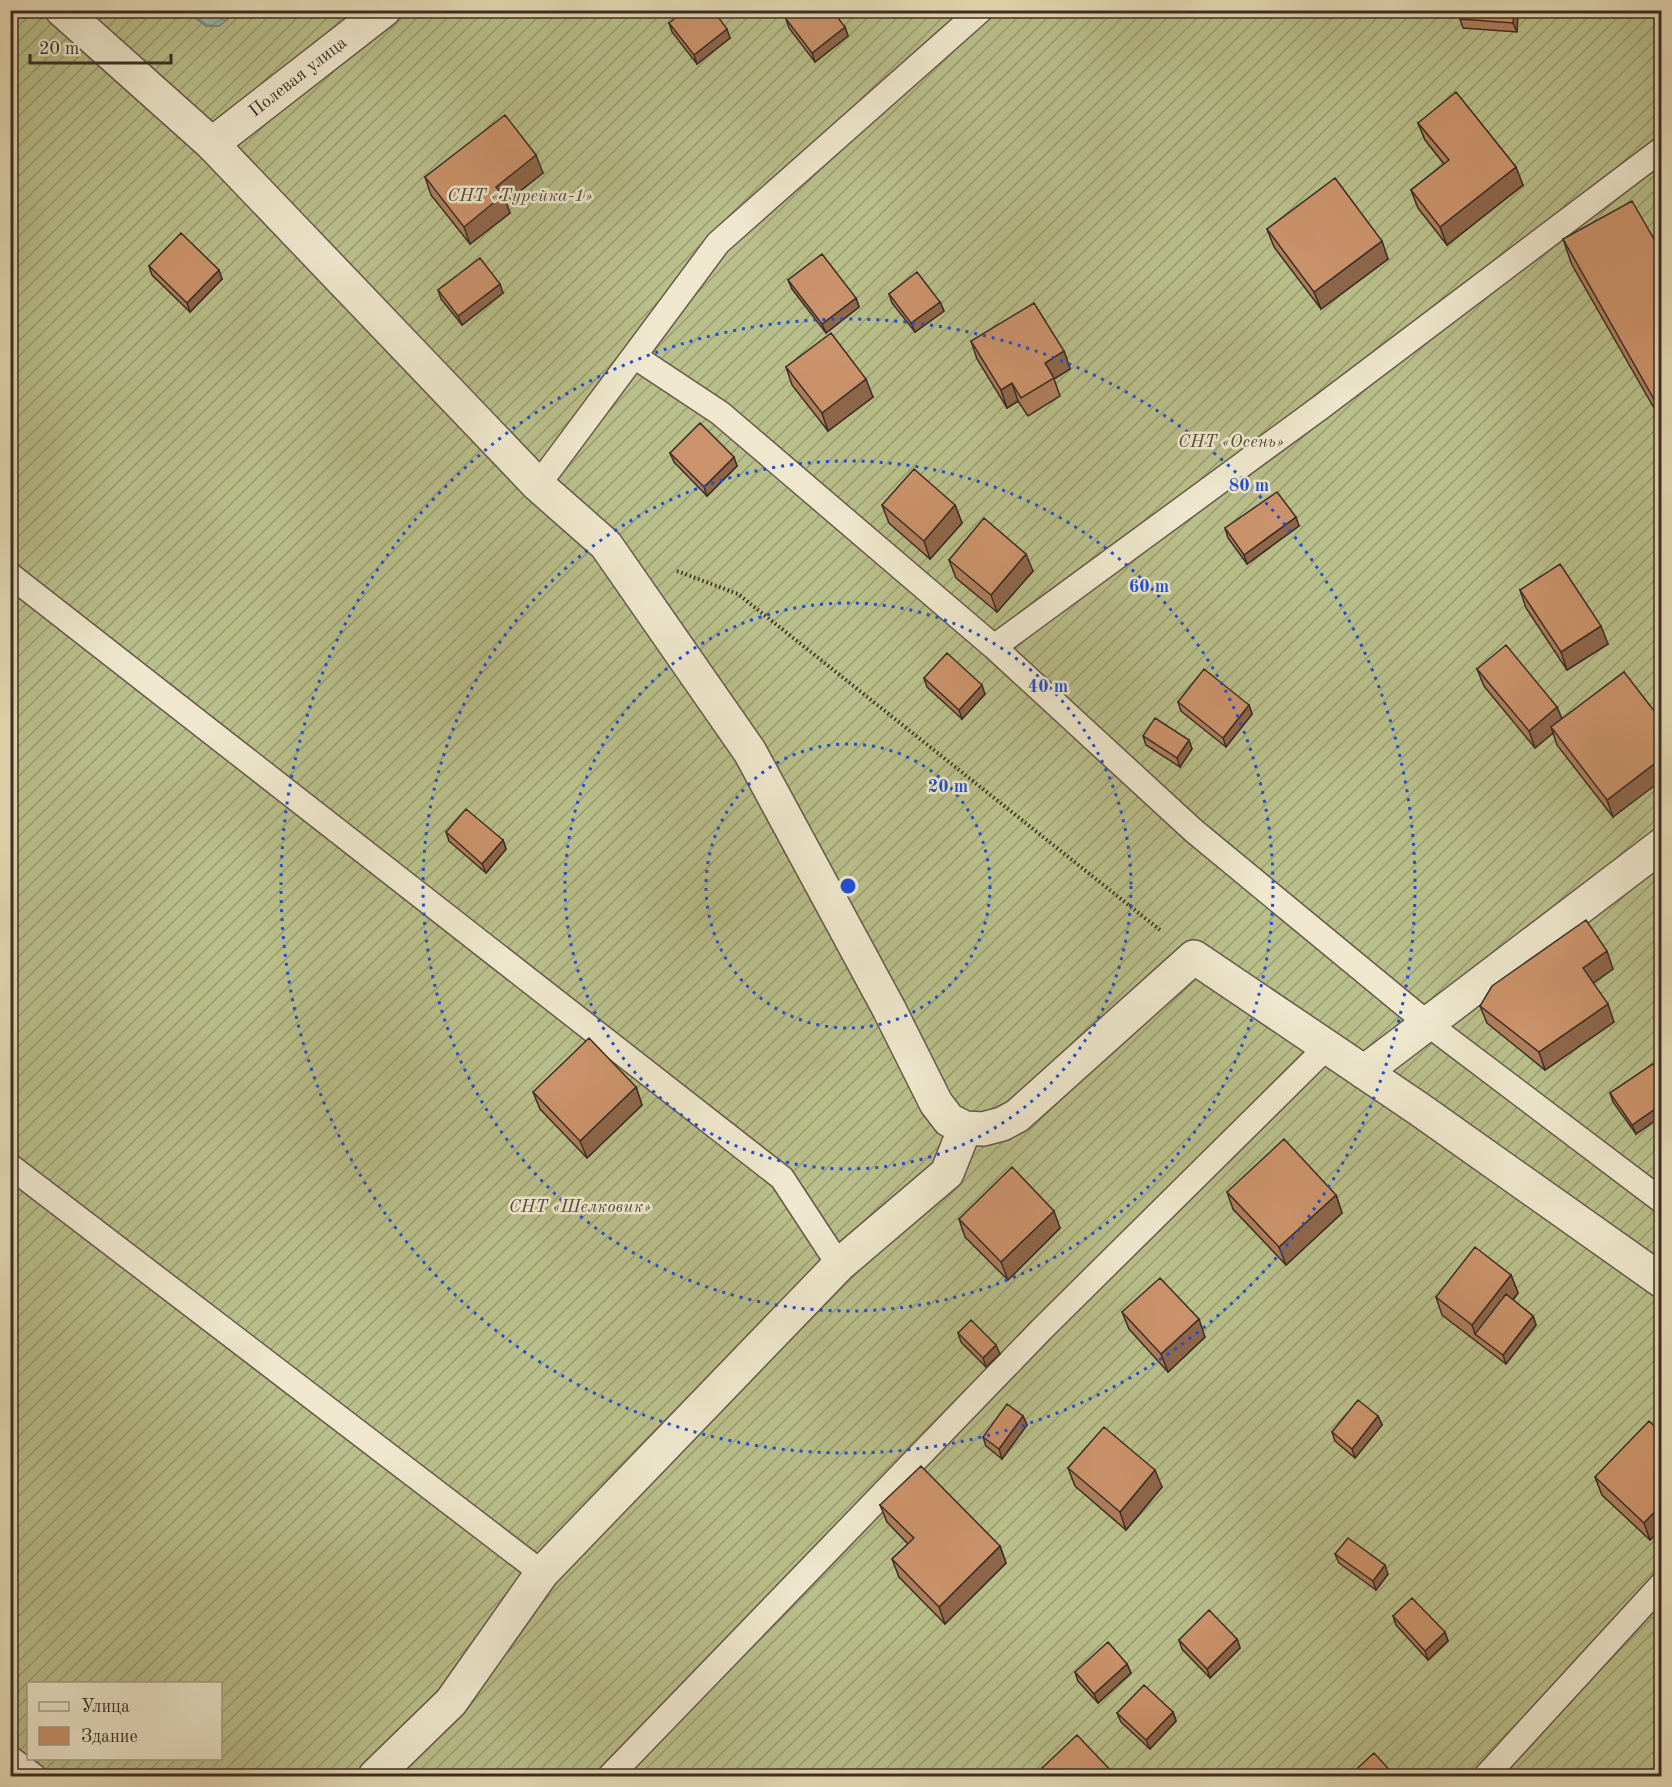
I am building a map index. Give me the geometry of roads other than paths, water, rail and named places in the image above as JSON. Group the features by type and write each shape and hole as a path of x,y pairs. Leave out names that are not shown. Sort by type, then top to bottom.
{"street":[{"path":"62,10 212,144 538,485 606,545 750,752 889,1009 936,1103 949,1120 965,1128 983,1129 1002,1124 1017,1116 1194,957 1364,1072 1662,1281"},
{"name":"Полевая улица","path":"212,144 384,10"},
{"path":"1364,1072 1662,845"},
{"path":"375,1776 451,1702 542,1573 839,1264 947,1173 965,1128"}],"lane":[{"path":"538,485 718,243 981,10"},
{"path":"994,647 1321,408 1662,149"},
{"path":"634,356 720,413 994,647 1194,831 1428,1024 1662,1202"},
{"path":"10,576 782,1178 839,1264"},
{"path":"610,1776 1042,1329 1327,1047"},
{"path":"10,1166 542,1573"},
{"path":"1486,1776 1662,1584"},
{"path":"10,1758 34,1776"}],"water":[{"path":"186,11 238,11 219,26 206,26"}],"park label":[{"name":"СНТ «Турейка-1»","path":"520,196"},
{"name":"СНТ «Осень»","path":"1231,442"},
{"name":"СНТ «Шелковик»","path":"580,1207"}]}
